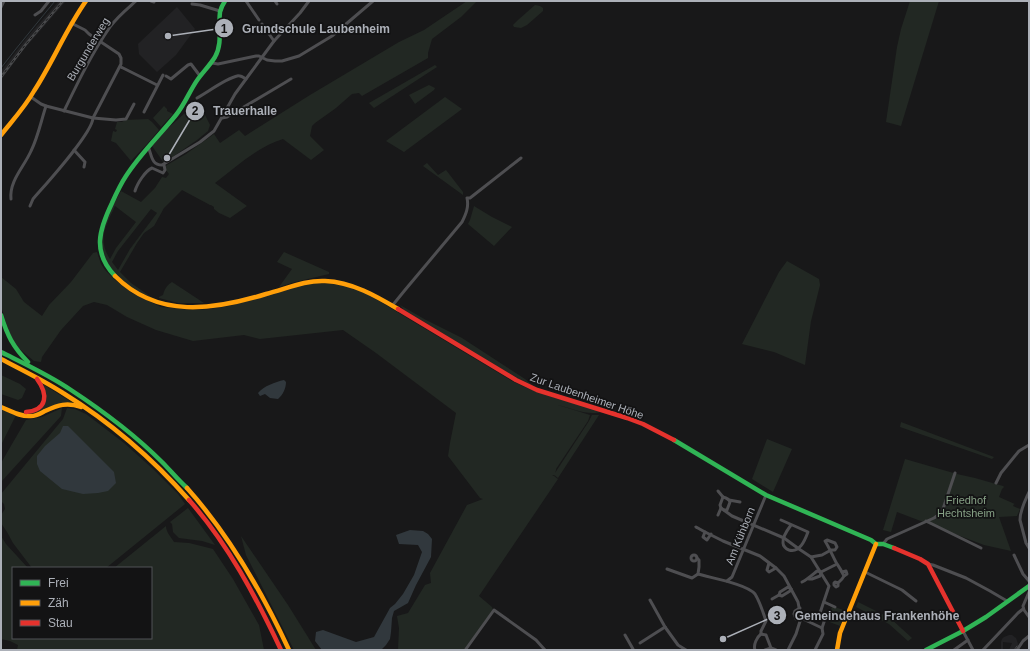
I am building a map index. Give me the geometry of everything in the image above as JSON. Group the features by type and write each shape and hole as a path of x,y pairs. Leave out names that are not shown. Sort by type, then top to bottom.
{"main road":[{"path":"1,135 38,85 71,23 86,1"},
{"path":"148,147 182,107 200,76 212,63 216,56 220,48 220,11 225,1"},
{"name":"Zur Laubenheimer Höhe","path":"148,147 131,168 121,184 103,223 99,239 102,257 108,268 125,285 138,294 162,304 192,308 232,304 310,282 328,281 348,284 360,288 378,297 516,380 537,390 643,424 670,437 766,495 874,541 876,544 883,544 920,559 928,564"},
{"path":"1,315 10,341 18,353 34,368"},
{"path":"1,352 34,368 94,405 131,434 160,461 197,500 221,530 248,572 288,650"},
{"path":"1,359 60,390 91,411 140,450 177,487 214,532 239,570 281,650"},
{"path":"1,404 26,412 32,412 38,409 43,402 45,393 41,384 34,375"},
{"path":"1,407 29,416 39,414 61,404 72,404 91,411"},
{"path":"837,650 840,633 876,544"},
{"path":"928,564 963,632"},
{"path":"926,650 963,632 1029,586"}],"street":[{"path":"1,7 4,1"},
{"path":"35,15 41,11 49,1"},
{"name":"Burgunderweg","path":"64,111 85,69 110,27 136,1"},
{"path":"246,1 259,20"},
{"path":"148,147 155,163 164,165 209,136 214,131 235,94 246,79 274,41 300,13 308,1"},
{"path":"212,63 218,64 258,56 269,61 282,61 299,56 332,36 373,1"},
{"path":"192,4 220,11"},
{"path":"30,206 33,199 89,130 121,67 122,61 119,54 85,30 71,23"},
{"path":"262,24 274,41"},
{"path":"144,112 157,85 164,76 171,79 191,64 200,76"},
{"path":"121,67 157,85"},
{"path":"197,98 225,81 237,76 241,76 246,79"},
{"path":"222,118 227,117 291,79"},
{"path":"30,97 41,104 64,111 94,118 116,120 126,119 134,104"},
{"path":"11,199 10,192 14,180 31,151 46,106"},
{"path":"74,150 85,162 84,168"},
{"path":"392,306 462,222 467,210 467,198 470,198 521,158"},
{"path":"135,191 137,185 149,170 152,168 163,173 165,170 164,165"},
{"path":"996,483 1019,451 1029,445"},
{"path":"883,544 887,539 926,522 941,513 955,473"},
{"path":"718,491 723,497 740,502"},
{"path":"1028,493 1020,520 1026,543 1029,548"},
{"name":"Am Kühborn","path":"728,581 732,577 744,550 766,495"},
{"path":"723,497 720,504 722,509 732,516 784,538 811,557 821,572 829,586 819,616 825,619 822,628 823,634 816,650"},
{"path":"718,515 722,509 726,510 730,502 729,500"},
{"path":"781,520 808,532 799,549"},
{"path":"926,522 981,548"},
{"path":"791,525 783,542 786,549 799,549"},
{"path":"696,526 723,541 760,556 784,576 798,602 801,619 788,650"},
{"path":"811,557 822,555 830,550 843,574 838,586 829,586"},
{"path":"1014,555 1023,574 1029,581"},
{"path":"667,569 692,578 698,574 700,564 697,558"},
{"path":"769,563 767,570 769,572 776,568"},
{"path":"928,564 966,578 1007,601"},
{"path":"802,582 809,579 810,576 817,572 821,572 835,565"},
{"path":"865,572 902,590 916,601"},
{"path":"698,574 728,581 754,593 766,621 761,634 758,636 754,645 755,650"},
{"path":"772,599 790,592 791,589"},
{"path":"1029,592 1023,604 1023,609 1029,617"},
{"path":"650,600 664,627 680,648 686,650"},
{"path":"824,602 835,607"},
{"path":"800,608 797,609 794,614 796,619 801,619 822,628"},
{"path":"983,650 1023,609"},
{"path":"468,650 466,649 494,610 536,640 545,650"},
{"path":"640,644 664,627"},
{"path":"963,632 973,650"},
{"path":"761,634 766,635 771,648"},
{"path":"625,635 632,650"},
{"path":"1017,650 1023,641 1029,636"},
{"path":"954,650 968,640"},
{"path":"765,650 771,648 776,650"}],"shaded area":[{"path":"59,1 66,1 25,48 1,80 1,71 29,35"},
{"path":"177,7 195,29 176,55 157,72 139,54 138,44"},
{"path":"284,380 286,382 285,389 278,399 270,398 265,394 260,396 258,393 263,388"},
{"path":"63,426 68,426 114,472 116,483 108,491 83,494 62,489 40,471 37,464 37,456 45,446 60,433"},
{"path":"410,530 423,531 432,539 431,557 408,603 394,611 390,639 386,645 381,650 322,650 315,641 316,632 323,630 356,642 374,637 390,608 403,594 414,575 422,552 418,545 399,544 396,535"},
{"path":"1009,635 1016,638 1018,644 1017,648 1015,650 1009,650 1012,643 1003,642 1003,650 1001,650 1002,639"}],"green space":[{"path":"467,1 477,1 461,17 432,39 428,58 362,96 359,93 352,94 315,123 312,126 310,136 324,150 311,160 283,139 256,152 215,183 247,206 230,218 219,213 211,205 182,190 164,208 154,226 144,233 120,272 131,283 154,299 134,289 116,275 109,266 104,257 101,246 102,234 107,217 121,191 141,202 155,188 162,177 166,178 169,174 165,167 167,165 186,154 214,134 220,143 239,130 245,136 399,42 424,30","holes":["115,206 136,222 116,248 110,259 106,252 103,239 106,226","151,209 157,213 130,249 118,270 112,262 118,251"]},
{"path":"910,1 939,1 901,126 886,122 897,47"},
{"path":"535,5 543,8 543,11 527,25 521,28 514,27 513,25"},
{"path":"435,65 437,67 374,108 369,103"},
{"path":"429,85 435,88 434,90 415,104 409,95"},
{"path":"445,97 462,109 404,152 386,141"},
{"path":"196,103 200,105 210,125 208,131 164,163 152,146 165,131"},
{"path":"164,106 167,111 173,114 161,127 153,118"},
{"path":"148,119 159,130 131,161 116,143 111,141 113,131 116,132 117,130 115,129 117,122 122,122 125,120"},
{"path":"427,163 438,175 446,170 463,192 463,195 423,166"},
{"path":"474,206 512,227 494,246 468,224"},
{"path":"97,252 101,264 115,280 132,293 161,307 192,310 229,306 313,283 333,284 354,288 364,292 512,381 544,394 601,412 591,413 574,410 590,415 588,421 556,469 555,473 592,415 599,415 558,478 554,475 552,476 558,479 479,596 492,607 493,610 464,650 398,650 399,628 397,616 408,613 425,585 431,583 430,573 467,505 483,499 480,498 448,456 456,413 343,330 260,339 244,335 193,341 156,330 127,317 107,305 94,302 83,306 61,330 42,357 41,362 34,361 16,346 9,333 1,306 1,277 16,289 24,302 42,316 49,305 71,282 93,253"},
{"path":"284,252 329,272 329,274 279,287 292,269 277,262"},
{"path":"787,261 819,279 820,285 811,321 805,365 774,352 742,344 779,272"},
{"path":"172,282 204,303 178,303 159,298 163,295 166,288"},
{"path":"400,305 462,338 525,379 533,386 503,370 404,310"},
{"path":"1,375 20,384 26,389 22,398 18,400 1,394"},
{"path":"44,385 73,403 36,413 24,413 41,408"},
{"path":"62,408 61,416 1,482 1,463 26,420 42,417"},
{"path":"67,408 75,409 86,414 124,443 153,469 178,494 185,504 107,567 31,567 13,543 1,523 1,515 5,509 4,504 1,501 1,494 63,419"},
{"path":"1,409 16,415 1,445"},
{"path":"901,422 994,457 992,459 900,427"},
{"path":"767,439 792,449 773,492 752,479"},
{"name":"Friedhof Hechtsheim","path":"905,459 1003,486 1004,487 999,497 1017,505 1014,504 1013,506 1020,509 1017,516 999,517 1011,551 984,545 897,512 891,532 883,530"},
{"path":"188,508 215,545 202,541 179,538 173,532 172,524 170,522"},
{"path":"166,526 174,542 189,543 213,549 233,579 259,625 264,650 17,650 18,645 1,639 1,536 6,544 27,567 12,567 12,639 152,639 152,567 115,567"},
{"path":"241,536 288,605 316,650 294,650 246,555"},
{"path":"858,602 890,618 912,638 908,641 889,624 856,607"},
{"path":"832,607 846,611 840,626 827,621"}],"waterway":[{"path":"1,68 55,1"}],"tram line":[{"path":"1014,650 1017,646"}],"railway":[{"path":"1,77 26,44 63,1"}],"traffic: fast":[{"path":"115,276 103,258 101,249 101,232 107,213 120,186 131,168 176,115 195,83 215,57 220,41 220,12 225,1"},
{"path":"1,315 11,340 28,362"},
{"path":"1,352 54,379 83,398 129,432 162,462 187,488"},
{"path":"674,440 766,495 871,540 876,544 883,544 894,548"},
{"path":"926,650 986,617 1029,586"}],"traffic: slow":[{"path":"1,135 30,97 86,1"},
{"path":"115,276 132,290 149,299 168,305 207,307 227,304 246,300 303,283 325,281 345,284 363,290 398,309"},
{"path":"1,359 55,388 97,416 145,455 189,500"},
{"path":"1,407 23,416 37,415 54,407 63,405 81,407"},
{"path":"187,488 203,506 244,565 268,607 289,650"},
{"path":"837,650 840,633 876,544"}],"traffic: jam":[{"path":"398,309 516,380 537,390 627,418 643,424 674,440"},
{"path":"26,412 39,408 44,400 43,390 37,379"},
{"path":"189,500 229,553 262,610 281,650"},
{"path":"894,548 928,564 963,631"}],"place":[{"name":"Grundschule Laubenheim","path":"168,36"},
{"name":"Trauerhalle","path":"167,158"},
{"name":"Gemeindehaus Frankenhöhe","path":"723,639"}]}
